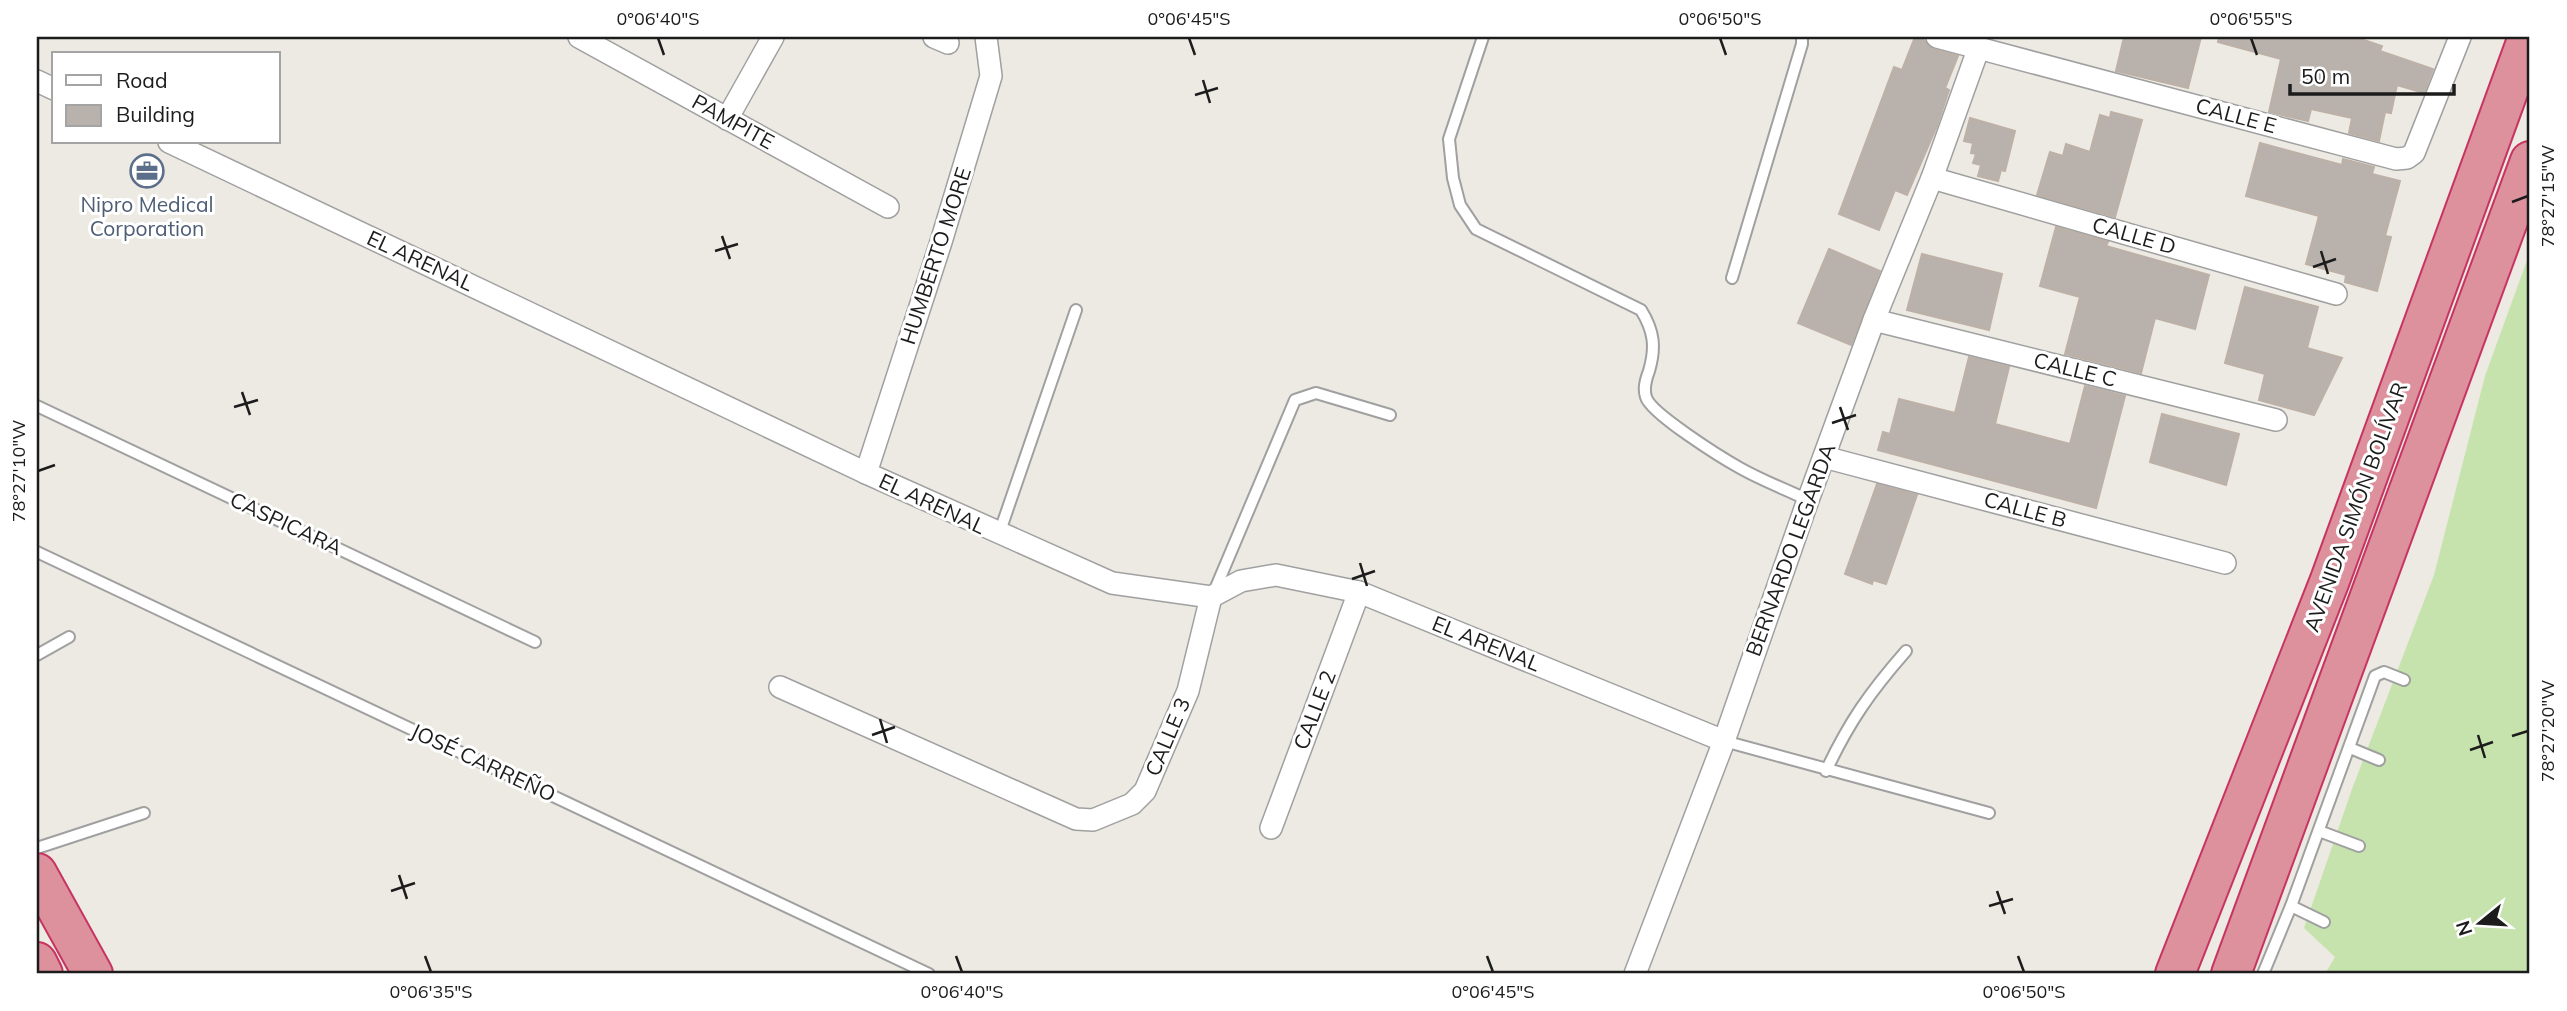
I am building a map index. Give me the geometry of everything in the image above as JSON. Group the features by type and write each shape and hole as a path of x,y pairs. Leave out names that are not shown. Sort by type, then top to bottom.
{"highway":[{"name":"AVENIDA SIMÓN BOLÍVAR","path":"2175,974 2330,580 2528,37"},
{"path":"2231,974 2530,161"},
{"path":"37,873 93,974"},
{"path":"37,962 43,974"}],"street":[{"path":"727,119 773,37"},
{"name":"HUMBERTO MORE","path":"866,473 941,242 991,76 986,37"},
{"name":"CALLE E","path":"1937,37 2396,159 2407,158 2414,152 2460,37"},
{"name":"PAMPITE","path":"586,38 888,207"},
{"name":"BERNARDO LEGARDA","path":"1635,974 1724,741 1874,320 1932,178 1979,47"},
{"name":"EL ARENAL","path":"173,144 866,473 1112,583 1211,597 1241,581 1276,575 1359,592 1724,741"},
{"name":"CALLE D","path":"1932,178 2336,294"},
{"name":"CALLE C","path":"1874,320 2276,421"},
{"name":"CALLE B","path":"1824,457 2225,563"},
{"name":"CALLE 2","path":"1271,828 1359,592"},
{"name":"CALLE 3","path":"780,687 1076,819 1093,820 1132,804 1145,791 1188,691 1211,597"}],"lane":[{"path":"1483,37 1449,139 1453,178 1460,205 1476,229 1641,310 1654,342 1645,384 1646,398 1651,406 1662,417 1741,469 1808,499"},
{"path":"1732,278 1802,37"},
{"path":"999,534 1076,310"},
{"name":"CALLE 3","path":"1211,597 1224,572 1295,400 1316,393 1390,415"},
{"name":"CASPICARA","path":"37,406 535,642"},
{"name":"JOSÉ CARREÑO","path":"37,552 929,974"},
{"path":"37,655 69,637"},
{"path":"1826,771 1844,732 1872,690 1906,651"},
{"path":"2263,974 2291,906 2375,676 2384,672 2404,680"},
{"path":"1724,741 1826,771 1989,813"},
{"path":"2350,748 2379,760"},
{"path":"37,848 144,813"},
{"path":"2319,831 2359,846"},
{"path":"2291,906 2324,922"}],"green space":[{"path":"2530,252 2530,974 2325,974 2335,957 2304,928 2352,789 2434,575 2485,376"}],"building":[{"path":"1915,37 1924,40 1933,49 1958,56 1945,88 1949,90 1937,126 1907,195 1895,190 1879,230 1839,214 1894,67 1902,70"},
{"path":"2124,37 2201,37 2188,88 2116,71"},
{"path":"2219,37 2355,37 2382,46 2380,51 2433,69 2424,93 2397,85 2391,113 2385,112 2379,141 2349,133 2352,118 2311,109 2308,121 2269,112 2281,59 2218,42"},
{"path":"2111,112 2142,120 2115,217 2037,195 2050,152 2063,156 2066,144 2090,152 2100,115 2110,118"},
{"path":"1970,118 2015,131 2005,171 2001,170 1998,181 1978,176 1981,165 1973,163 1976,154 1971,153 1973,143 1964,141"},
{"path":"2260,143 2342,165 2343,159 2374,167 2372,174 2400,181 2385,236 2391,237 2377,291 2345,282 2346,275 2306,264 2319,216 2246,196"},
{"path":"2056,227 2108,242 2106,246 2209,275 2195,329 2155,318 2141,373 2065,354 2080,297 2040,286"},
{"path":"1829,249 1880,271 1851,345 1798,323"},
{"path":"1922,254 2002,274 1989,330 1907,310"},
{"path":"2245,287 2318,307 2307,348 2342,358 2314,415 2259,400 2265,374 2225,363"},
{"path":"1969,357 2009,367 1995,424 2070,444 2085,386 2125,396 2096,508 1878,450 1883,432 1890,434 1899,399 1955,413"},
{"path":"2162,414 2239,434 2226,485 2150,462"},
{"path":"1877,484 1917,495 1886,584 1873,580 1872,584 1845,574"}],"place":[{"name":"Nipro Medical Corporation","path":"147,171"}]}
